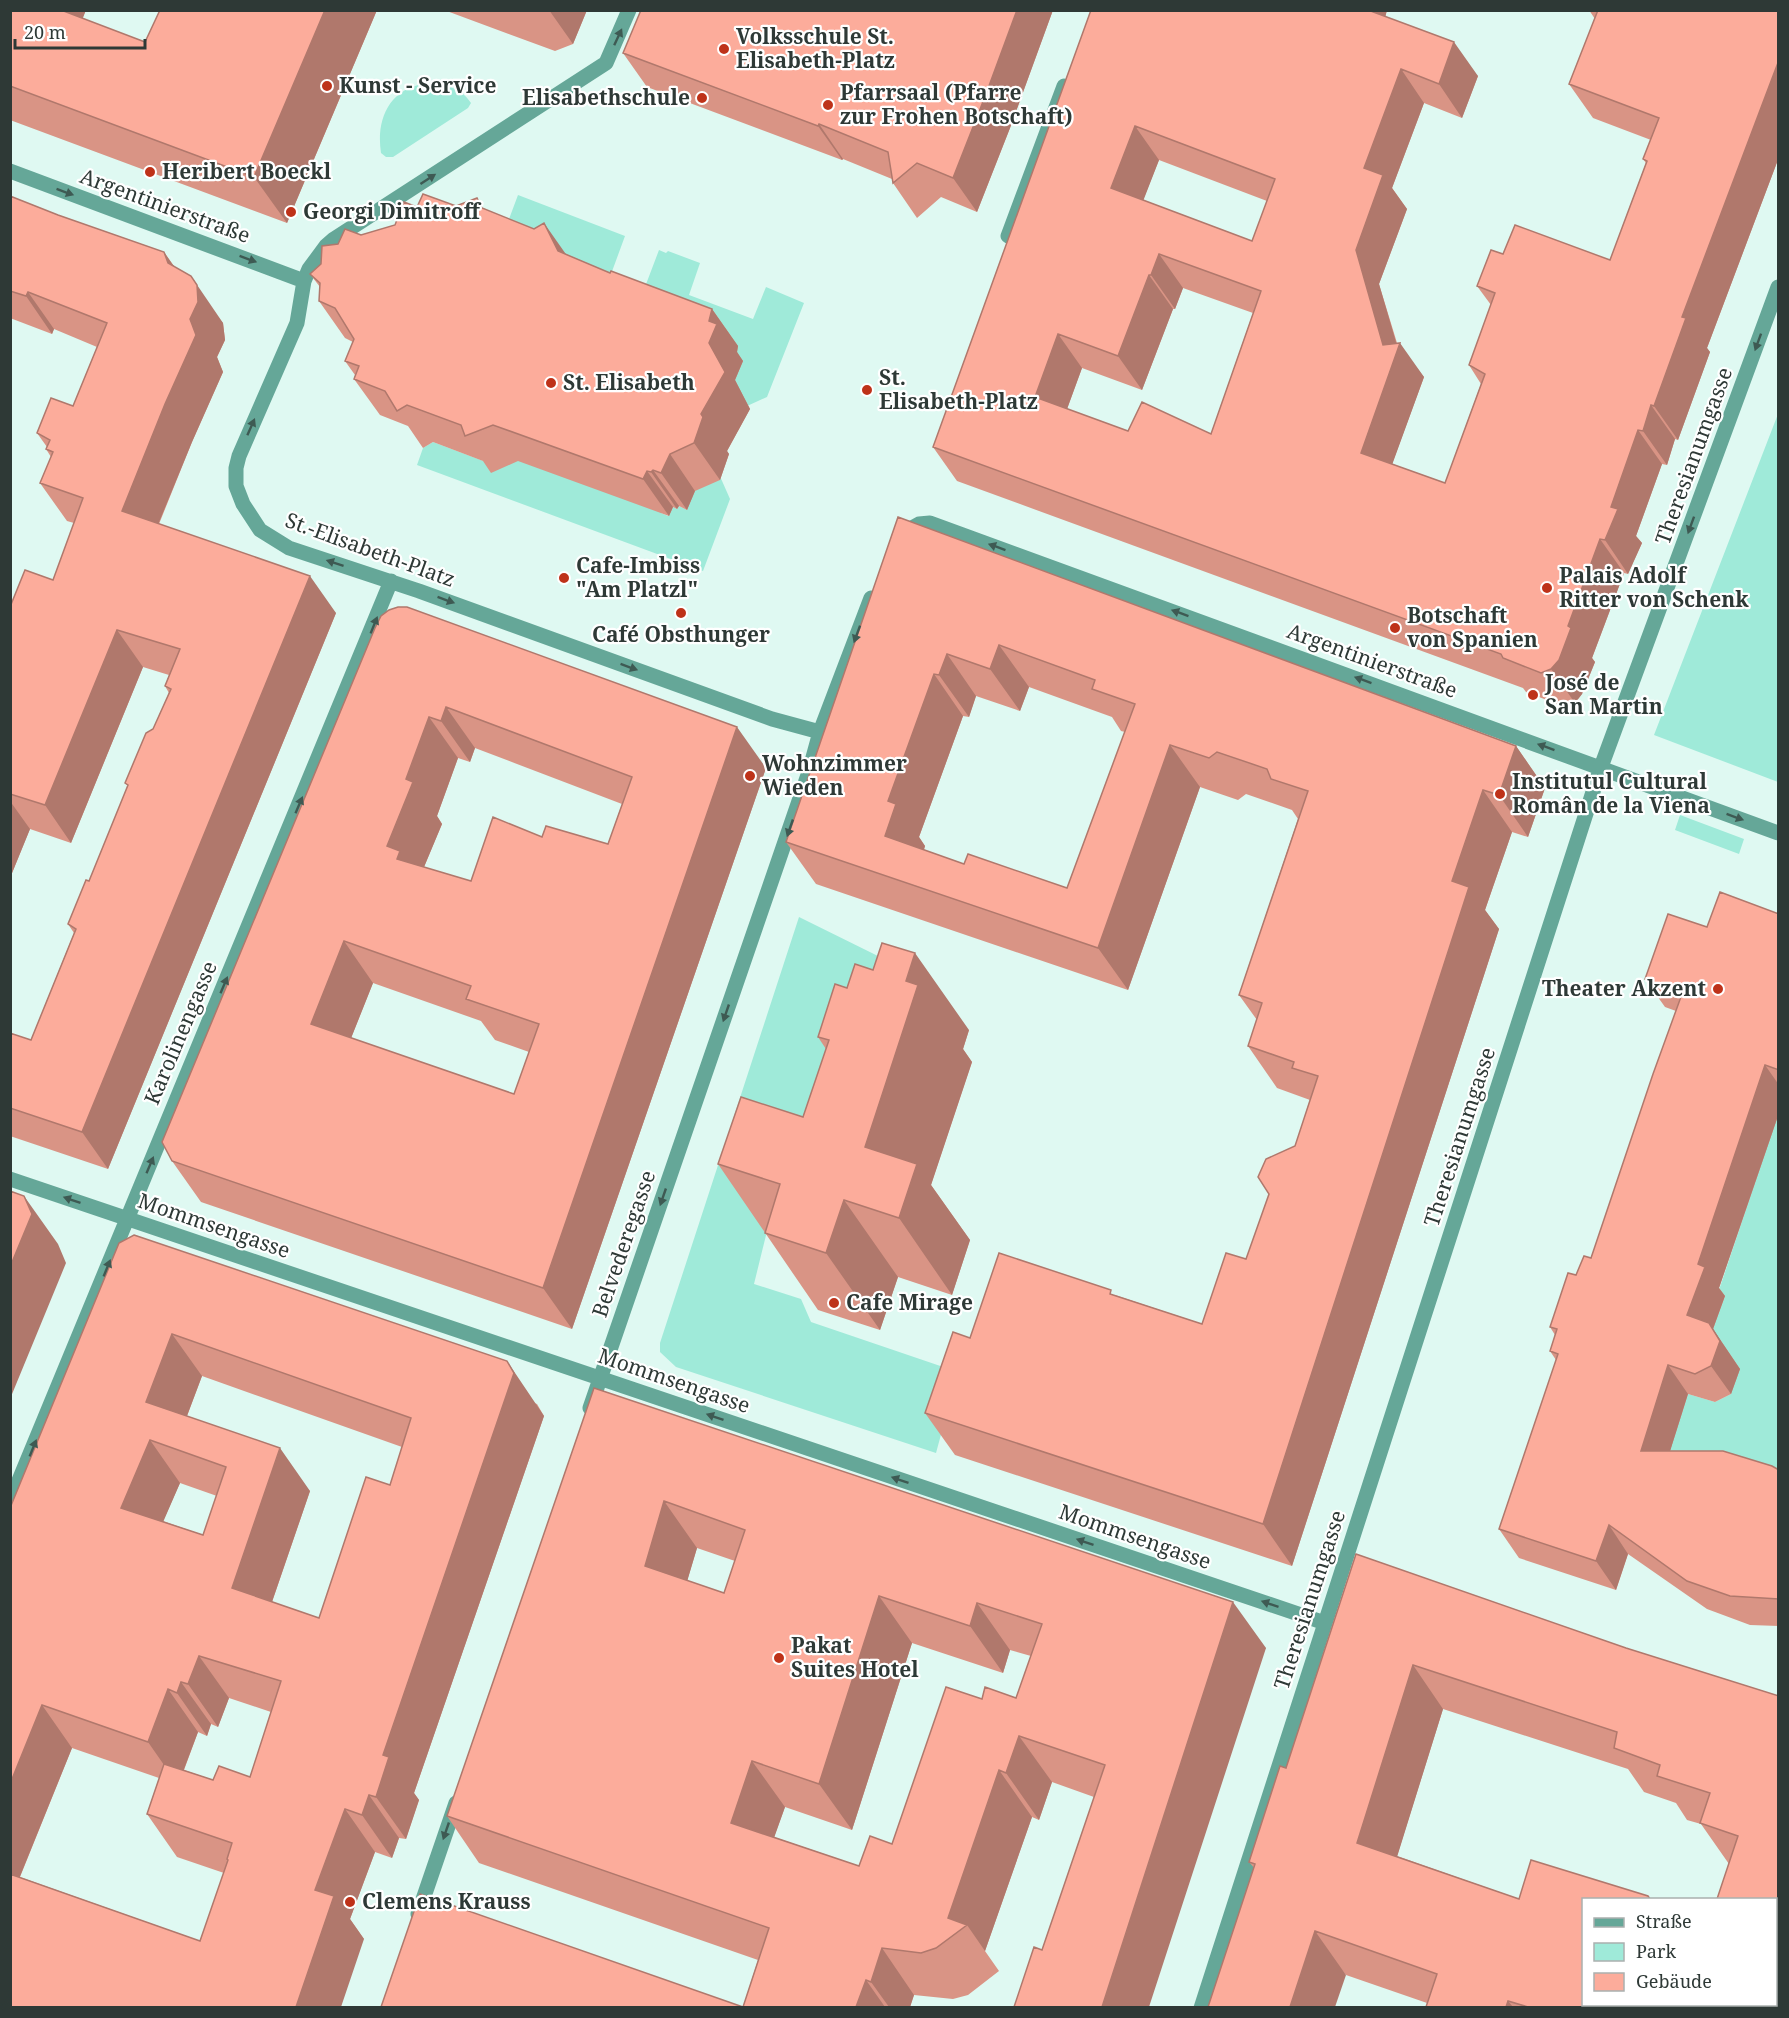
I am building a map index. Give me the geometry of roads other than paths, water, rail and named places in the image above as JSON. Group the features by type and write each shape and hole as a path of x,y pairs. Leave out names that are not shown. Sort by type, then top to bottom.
{"street":[{"name":"St.-Elisabeth-Platz","path":"629,10 606,63 334,239 317,256 304,281 297,323 239,456 236,486 243,504 260,530 289,548 391,580 772,719 820,732"},
{"path":"1008,236 1068,75"},
{"name":"Argentinierstraße","path":"10,171 304,281"},
{"name":"Theresianumgasse","path":"1201,2007 1325,1623 1351,1559 1601,767 1779,287"},
{"name":"Argentinierstraße","path":"891,544 906,530 924,522 950,530 1779,833"},
{"name":"Karolinengasse","path":"10,1502 391,580"},
{"path":"820,732 874,588"},
{"name":"Belvederegasse","path":"587,1417 809,772 820,732"},
{"name":"Mommsengasse","path":"10,1179 1325,1623"},
{"path":"413,1929 462,1784"}],"place":[{"name":"Volksschule St. Elisabeth-Platz","path":"724,49"},
{"name":"Kunst - Service","path":"327,86"},
{"name":"Elisabethschule","path":"702,98"},
{"name":"Pfarrsaal (Pfarre zur Frohen Botschaft)","path":"828,105"},
{"name":"Heribert Boeckl","path":"150,172"},
{"name":"Georgi Dimitroff","path":"291,212"},
{"name":"St. Elisabeth","path":"551,383"},
{"name":"St. Elisabeth-Platz","path":"867,390"},
{"name":"Cafe-Imbiss \"Am Platzl\"","path":"564,578"},
{"name":"Palais Adolf Ritter von Schenk","path":"1547,588"},
{"name":"Café Obsthunger","path":"681,613"},
{"name":"Botschaft von Spanien","path":"1395,628"},
{"name":"José de San Martin","path":"1533,695"},
{"name":"Wohnzimmer Wieden","path":"750,776"},
{"name":"Institutul Cultural Român de la Viena","path":"1500,794"},
{"name":"Theater Akzent","path":"1718,989"},
{"name":"Cafe Mirage","path":"834,1303"},
{"name":"Pakat Suites Hotel","path":"779,1658"},
{"name":"Clemens Krauss","path":"350,1902"}]}
